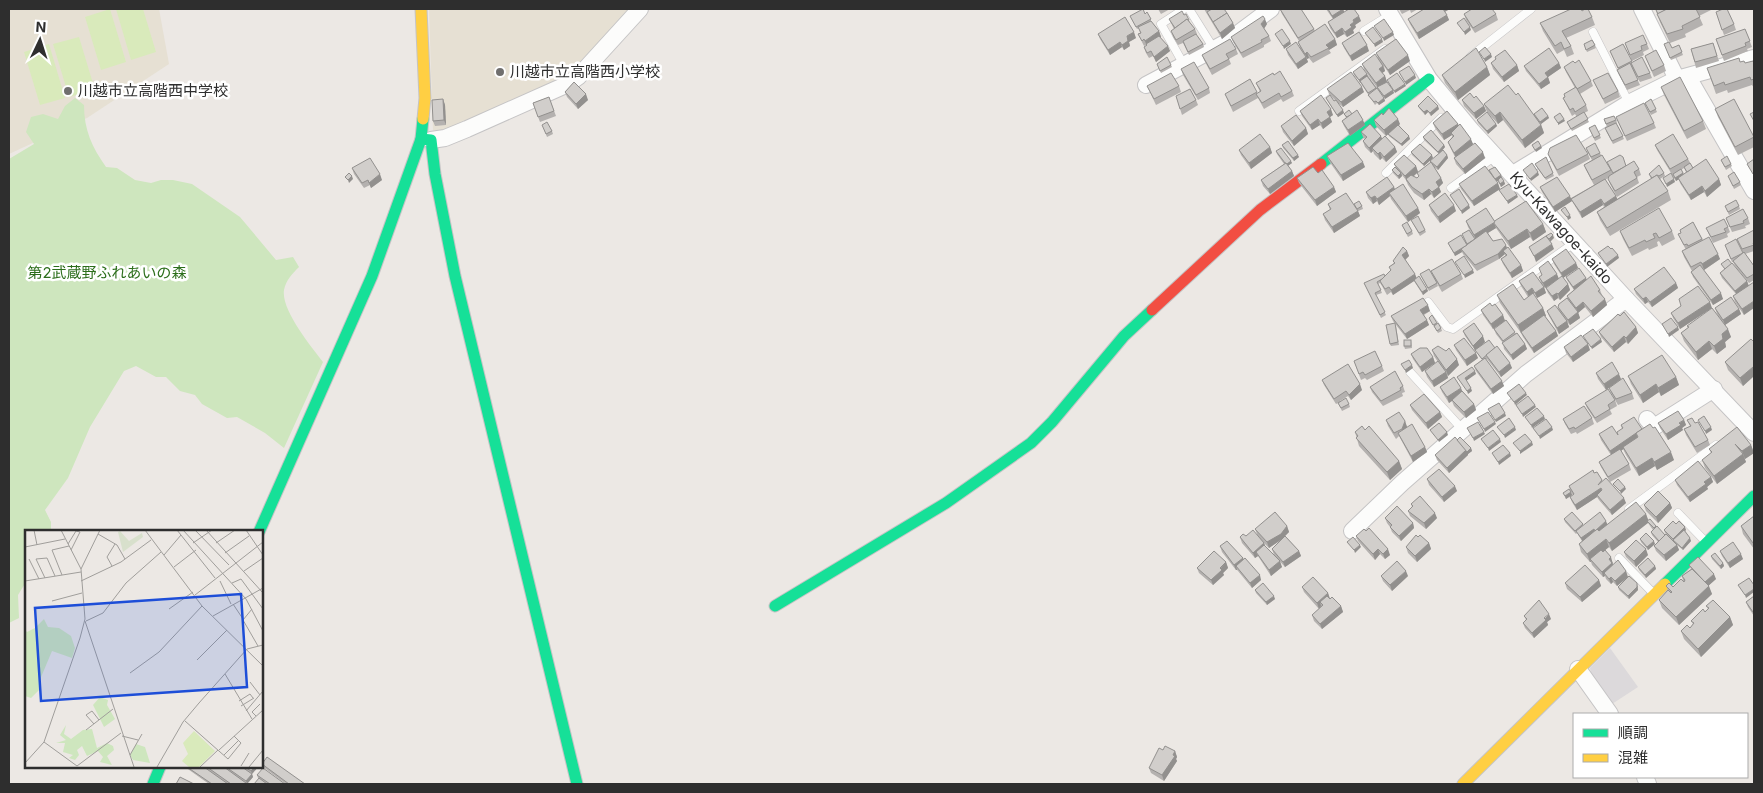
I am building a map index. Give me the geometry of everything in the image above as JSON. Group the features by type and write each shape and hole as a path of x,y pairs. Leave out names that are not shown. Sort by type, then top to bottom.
{"street":[{"path":"421,9 426,140 455,276 578,784"},
{"path":"426,140 467,129 568,84 578,77 640,9"},
{"path":"1146,85 1214,49 1271,9"},
{"path":"1642,9 1682,78 1754,192"},
{"name":"Kyu-Kawagoe-kaido","path":"1388,12 1452,107 1626,300 1714,390 1746,428"},
{"path":"1513,174 1629,103 1682,78 1754,58"},
{"path":"775,606 946,503 1031,443 1052,422 1124,336 1260,210 1376,123 1435,83"},
{"path":"260,530 372,276 426,140"},
{"path":"1352,531 1526,374 1626,300"},
{"path":"1647,419 1654,427 1714,390"},
{"path":"1462,784 1754,496"},
{"path":"1578,669 1609,713"},
{"path":"154,784 160,768"}],"lane":[{"path":"1184,9 1161,24 1184,65"},
{"path":"1189,9 1214,49"},
{"path":"1462,64 1531,9"},
{"path":"1364,31 1388,12"},
{"path":"1593,32 1629,103"},
{"path":"1299,111 1403,36"},
{"path":"1386,173 1452,107"},
{"path":"1451,188 1495,156"},
{"path":"1428,302 1447,327 1453,329 1574,242"},
{"path":"1410,372 1463,430"},
{"path":"1618,517 1722,441"},
{"path":"1678,514 1706,543"},
{"path":"1619,558 1654,594"}],"shaded area":[{"name":"川越市立高階西中学校","path":"9,9 159,9 169,64 87,118 9,154"},
{"name":"川越市立高階西小学校","path":"429,9 630,9 575,68 564,76 444,130 433,130"},
{"path":"1610,648 1638,687 1612,704 1591,673 1590,668"}],"green space":[{"path":"110,9 126,62 101,70 85,17"},
{"path":"116,9 143,9 156,52 131,60"},
{"path":"79,37 95,90 69,97 53,44"},
{"path":"49,44 65,98 40,105 24,52"},
{"name":"第2武蔵野ふれあいの森","path":"75,98 84,105 87,130 106,167 117,168 135,180 151,183 161,180 173,180 192,184 240,217 276,260 293,257 299,267 286,283 284,298 298,328 323,362 284,448 265,433 237,417 227,418 202,404 195,395 180,391 166,377 156,377 136,366 124,371 90,427 68,478 45,510 51,522 51,530 25,530 25,584 18,595 19,618 9,623 9,159 34,144 26,132 31,117 43,114 58,119 65,106"}],"building":[{"path":"1143,9 1145,14 1147,12 1151,19 1136,27 1130,16"},
{"path":"1212,9 1224,9 1227,13 1213,22 1207,12"},
{"path":"1280,9 1301,9 1314,29 1298,38"},
{"path":"1328,9 1343,9 1332,16"},
{"path":"1349,9 1354,9 1359,16 1353,20 1354,22 1350,25 1352,27 1345,32 1342,28 1335,33 1328,22"},
{"path":"1424,9 1443,9 1447,15 1417,33 1408,19"},
{"path":"1472,9 1492,9 1496,14 1473,28 1464,14"},
{"path":"1571,9 1581,9 1582,11 1588,9 1592,17 1562,31 1571,46 1564,49 1561,42 1555,46 1540,23"},
{"path":"1667,9 1658,14 1656,10"},
{"path":"1667,9 1696,9 1700,17 1682,26 1683,29 1667,34 1657,14"},
{"path":"1727,9 1734,24 1722,30 1716,12"},
{"path":"1182,11 1189,20 1187,19 1175,28 1169,19"},
{"path":"1227,13 1233,23 1220,33 1213,22"},
{"path":"1263,16 1265,19 1261,24 1269,36 1241,53 1231,37"},
{"path":"1125,17 1134,32 1127,36 1128,41 1122,45 1120,42 1108,50 1098,34"},
{"path":"1464,18 1470,27 1464,32 1457,23"},
{"path":"1187,19 1195,29 1176,40 1171,31"},
{"path":"1384,19 1393,32 1383,38 1374,26"},
{"path":"1151,21 1159,31 1145,41 1144,39 1142,41 1138,34 1141,33 1138,27"},
{"path":"1325,24 1335,39 1326,45 1329,48 1311,57 1307,52 1305,54 1298,42"},
{"path":"1373,27 1382,39 1374,44 1365,33"},
{"path":"1282,29 1290,41 1283,46 1275,34"},
{"path":"1745,29 1750,41 1745,43 1746,46 1722,55 1716,39"},
{"path":"1359,32 1367,45 1350,56 1342,43"},
{"path":"1196,34 1203,44 1188,52 1183,41"},
{"path":"1643,35 1647,44 1641,46 1642,50 1630,55 1625,43"},
{"path":"1159,36 1168,46 1154,57 1151,51 1147,53 1144,47"},
{"path":"1230,39 1236,49 1226,54 1229,59 1210,69 1202,55"},
{"path":"1396,39 1408,55 1388,70 1376,53"},
{"path":"1592,40 1595,45 1586,50 1584,44"},
{"path":"1296,42 1306,57 1296,64 1286,49"},
{"path":"1669,42 1672,48 1679,45 1682,52 1670,58 1664,44"},
{"path":"1713,43 1717,56 1695,62 1691,49"},
{"path":"1623,44 1632,61 1618,68 1610,51"},
{"path":"1485,47 1491,54 1484,59 1479,52"},
{"path":"1476,48 1487,67 1455,92 1442,75"},
{"path":"1549,48 1559,63 1545,73 1548,77 1539,84 1524,66"},
{"path":"1505,50 1517,65 1502,77 1491,63 1496,59 1495,57"},
{"path":"1656,50 1664,65 1652,71 1645,56"},
{"path":"1375,54 1383,66 1379,69 1385,76 1376,83 1362,64"},
{"path":"1167,57 1171,65 1160,71 1157,64"},
{"path":"1642,57 1650,73 1638,77 1631,63"},
{"path":"1739,58 1740,62 1753,61 1754,79 1751,80 1750,77 1725,85 1724,82 1714,86 1707,68"},
{"path":"1579,60 1591,81 1577,89 1564,67 1573,61 1575,63"},
{"path":"1194,62 1209,88 1196,95 1181,69"},
{"path":"1630,63 1638,80 1625,85 1617,70"},
{"path":"1361,66 1367,74 1359,80 1353,72"},
{"path":"1409,66 1415,75 1405,82 1399,72"},
{"path":"1280,71 1292,91 1281,97 1279,93 1262,103 1256,94 1261,91 1256,83"},
{"path":"1351,72 1362,87 1341,102 1327,89"},
{"path":"1171,73 1179,86 1154,99 1147,86"},
{"path":"1397,73 1405,84 1394,91 1387,80"},
{"path":"1608,73 1618,91 1603,99 1593,80"},
{"path":"1367,76 1376,88 1368,93 1360,81"},
{"path":"1680,77 1703,121 1684,131 1661,87"},
{"path":"1250,79 1257,92 1231,106 1225,94"},
{"path":"574,82 586,94 576,104 565,92"},
{"path":"1387,82 1393,90 1384,96 1377,87"},
{"path":"1508,85 1516,95 1518,93 1541,125 1522,140 1500,112 1495,116 1484,104"},
{"path":"1576,87 1586,105 1575,112 1573,108 1570,110 1563,98 1565,97 1564,94"},
{"path":"1377,88 1384,98 1378,103 1374,102 1368,95"},
{"path":"1190,89 1196,100 1180,109 1176,96"},
{"path":"1470,93 1474,98 1476,96 1484,106 1474,113 1462,100"},
{"path":"1321,95 1331,109 1327,112 1330,117 1321,123 1318,119 1310,125 1300,111"},
{"path":"1330,95 1343,110 1337,115 1326,98"},
{"path":"1428,96 1438,106 1430,113 1427,110 1424,112 1418,106"},
{"path":"549,97 554,111 538,117 533,103"},
{"path":"443,99 444,120 433,121 432,100"},
{"path":"1651,99 1656,109 1650,112 1645,103"},
{"path":"1734,99 1754,137 1735,147 1715,109"},
{"path":"1644,103 1654,123 1625,136 1616,117"},
{"path":"1389,108 1398,119 1384,130 1374,120 1382,113 1383,115"},
{"path":"1542,108 1548,116 1540,122 1534,114"},
{"path":"1349,110 1352,114 1347,117 1344,114"},
{"path":"1357,110 1363,120 1348,130 1342,121"},
{"path":"1447,111 1458,124 1442,134 1433,123"},
{"path":"1487,112 1496,124 1487,131 1477,120"},
{"path":"1584,112 1588,119 1571,129 1567,122"},
{"path":"1754,112 1754,121 1750,114"},
{"path":"1560,113 1564,119 1558,123 1554,117"},
{"path":"1296,115 1306,128 1292,141 1281,126"},
{"path":"1614,116 1616,120 1606,124 1604,119"},
{"path":"547,122 552,131 546,134 542,125"},
{"path":"1616,123 1623,136 1612,141 1605,128"},
{"path":"1370,124 1381,136 1369,148 1363,141 1367,137 1361,132"},
{"path":"1460,124 1471,139 1454,153 1448,142 1454,136 1451,133"},
{"path":"1398,125 1409,136 1401,144 1388,134"},
{"path":"1595,125 1600,135 1594,138 1589,128"},
{"path":"1431,130 1444,145 1438,152 1423,137"},
{"path":"1260,134 1270,147 1249,163 1239,150"},
{"path":"1673,134 1688,159 1670,169 1655,145"},
{"path":"1576,135 1588,154 1557,170 1548,154 1550,148"},
{"path":"1385,136 1395,147 1384,157 1380,152 1378,154 1372,148"},
{"path":"1288,141 1298,155 1293,158 1282,145"},
{"path":"1538,141 1541,146 1535,150 1532,145"},
{"path":"1348,143 1363,162 1341,175 1327,156"},
{"path":"1475,143 1483,152 1463,169 1454,158"},
{"path":"1595,143 1600,153 1591,157 1586,148"},
{"path":"1420,144 1432,155 1423,164 1411,152"},
{"path":"1281,148 1291,161 1287,164 1276,151"},
{"path":"1443,150 1447,155 1437,167 1430,161"},
{"path":"1404,155 1416,166 1405,176 1394,164"},
{"path":"1602,155 1611,170 1592,180 1584,165"},
{"path":"1620,155 1623,157 1626,166 1613,173 1607,162"},
{"path":"1727,156 1731,164 1725,167 1721,160"},
{"path":"1546,157 1553,173 1545,178 1535,164"},
{"path":"370,158 380,174 369,183 368,180 362,183 352,168"},
{"path":"1706,159 1719,179 1705,191 1702,186 1689,195 1678,178"},
{"path":"1754,159 1754,173 1753,174 1747,164"},
{"path":"1634,161 1639,169 1634,172 1637,178 1615,191 1608,179 1609,176"},
{"path":"1431,162 1441,178 1436,182 1439,187 1432,192 1429,189 1422,194 1412,187 1406,179 1411,175 1417,178 1419,176 1417,173"},
{"path":"1286,163 1292,171 1268,189 1261,180"},
{"path":"1532,163 1538,172 1530,179 1523,170"},
{"path":"1690,163 1693,168 1687,172 1684,167"},
{"path":"1659,165 1664,173 1652,178 1649,174"},
{"path":"1485,166 1498,183 1472,201 1459,184"},
{"path":"1313,167 1318,173 1322,170 1334,187 1315,200 1297,178"},
{"path":"1395,167 1401,173 1398,176 1392,170"},
{"path":"1495,167 1501,175 1495,179 1489,170"},
{"path":"1681,169 1683,173 1675,178 1673,174"},
{"path":"1734,172 1740,182 1733,186 1728,176"},
{"path":"349,173 352,176 348,180 345,177"},
{"path":"1671,173 1674,179 1666,184 1663,178"},
{"path":"1657,175 1668,191 1607,228 1597,212"},
{"path":"1387,177 1394,187 1377,199 1375,196 1371,198 1366,192"},
{"path":"1501,177 1504,181 1500,184 1498,180"},
{"path":"1557,177 1570,196 1553,207 1540,187"},
{"path":"1605,179 1616,196 1604,204 1601,199 1580,212 1571,199"},
{"path":"1403,184 1418,208 1406,216 1389,193"},
{"path":"1509,184 1517,195 1507,201 1499,190"},
{"path":"1459,189 1469,205 1461,211 1450,195"},
{"path":"1346,193 1358,211 1332,227 1323,214 1331,209 1328,204"},
{"path":"1445,193 1454,205 1438,217 1429,205"},
{"path":"1736,200 1739,206 1728,212 1725,206"},
{"path":"1359,201 1362,206 1357,209 1354,204"},
{"path":"1526,201 1543,224 1530,233 1527,229 1508,241 1493,222"},
{"path":"1565,207 1570,215 1567,217 1561,210"},
{"path":"1486,208 1495,222 1474,235 1466,221"},
{"path":"1659,208 1672,231 1659,238 1656,233 1653,234 1655,238 1646,242 1645,240 1629,248 1620,231"},
{"path":"1743,209 1748,218 1743,221 1744,223 1730,227 1726,218"},
{"path":"1418,216 1425,230 1419,233 1411,220"},
{"path":"1724,219 1728,227 1724,229 1726,232 1711,237 1706,228"},
{"path":"1407,222 1412,231 1407,234 1402,225"},
{"path":"1693,222 1702,239 1688,246 1687,244 1684,245 1678,234 1681,233 1680,230"},
{"path":"1469,230 1475,239 1467,244 1462,234"},
{"path":"1754,230 1754,245 1742,249 1737,239"},
{"path":"1486,231 1493,241 1502,239 1506,245 1498,254 1475,265 1461,249"},
{"path":"1551,233 1553,235 1549,239 1546,236"},
{"path":"1461,235 1467,245 1454,253 1448,243"},
{"path":"1546,236 1552,244 1534,256 1529,247"},
{"path":"1709,237 1718,254 1702,264 1701,262 1691,267 1682,251"},
{"path":"1736,239 1743,253 1731,259 1725,245"},
{"path":"1608,246 1618,255 1606,264 1598,253"},
{"path":"1403,247 1407,251 1402,255 1415,274 1391,290 1389,287 1385,289 1380,281 1391,270 1389,267 1395,263 1393,261"},
{"path":"1508,247 1521,265 1510,273 1501,259 1507,255 1503,251"},
{"path":"1566,249 1576,263 1561,273 1552,259"},
{"path":"1744,252 1754,266 1754,274 1747,278 1733,261"},
{"path":"1464,256 1473,270 1464,275 1455,262"},
{"path":"1452,259 1461,274 1440,286 1431,271"},
{"path":"1728,259 1732,264 1725,269 1721,264"},
{"path":"1548,261 1557,274 1543,283 1539,277 1542,275 1539,268"},
{"path":"1732,263 1747,281 1735,291 1720,273"},
{"path":"1700,265 1721,293 1711,300 1691,272"},
{"path":"1664,267 1676,283 1650,302 1646,297 1643,299 1634,289"},
{"path":"1579,268 1586,278 1573,287 1566,277"},
{"path":"1429,269 1437,283 1428,288 1420,274"},
{"path":"1533,272 1544,287 1535,293 1532,288 1527,292 1519,281"},
{"path":"1384,274 1385,276 1377,282 1381,290 1375,293 1385,312 1380,315 1364,283"},
{"path":"1419,276 1427,289 1422,292 1414,280"},
{"path":"1562,276 1568,284 1558,294 1552,296 1546,288"},
{"path":"1591,276 1600,290 1598,291 1605,299 1591,311 1583,302 1576,308 1567,296"},
{"path":"1754,282 1754,301 1742,309 1733,296"},
{"path":"1513,284 1524,300 1533,293 1543,308 1518,325 1497,295"},
{"path":"1698,286 1710,302 1678,323 1671,313 1681,306 1679,299"},
{"path":"1731,297 1739,309 1723,320 1715,308"},
{"path":"1423,298 1428,305 1420,310 1427,320 1405,334 1391,316"},
{"path":"1567,298 1578,312 1568,320 1558,307"},
{"path":"1490,303 1492,306 1495,304 1503,315 1491,324 1481,310"},
{"path":"1555,305 1567,321 1557,328 1547,311"},
{"path":"1712,308 1728,329 1722,334 1723,339 1714,346 1709,341 1696,352 1681,333 1689,327 1687,326"},
{"path":"1624,312 1636,327 1626,338 1624,336 1612,347 1599,332 1618,314 1620,316"},
{"path":"1432,315 1437,323 1433,325 1429,318"},
{"path":"1544,315 1556,331 1532,348 1521,332"},
{"path":"1671,318 1678,327 1668,334 1662,324"},
{"path":"1506,320 1515,332 1503,341 1494,329"},
{"path":"1395,323 1398,342 1390,344 1386,325"},
{"path":"1438,323 1441,328 1437,331 1434,326"},
{"path":"1474,323 1483,336 1473,346 1463,331"},
{"path":"1593,329 1601,339 1591,347 1583,336"},
{"path":"1517,333 1525,344 1511,355 1502,343"},
{"path":"1581,335 1588,344 1571,357 1564,347"},
{"path":"1464,338 1476,353 1465,360 1454,345"},
{"path":"1751,339 1754,342 1754,368 1740,378 1725,362"},
{"path":"1404,340 1411,340 1411,346 1404,346"},
{"path":"1489,340 1495,348 1482,359 1475,350"},
{"path":"1438,346 1446,351 1449,348 1457,359 1446,370 1432,350"},
{"path":"1497,346 1510,363 1499,372 1486,355"},
{"path":"1420,348 1427,348 1433,357 1420,367 1411,354"},
{"path":"1375,351 1382,366 1365,375 1363,372 1359,374 1354,361"},
{"path":"1662,355 1676,377 1658,388 1656,384 1640,395 1628,376"},
{"path":"1485,358 1502,381 1491,389 1474,366"},
{"path":"1409,360 1412,365 1405,370 1401,364"},
{"path":"1438,361 1446,372 1432,381 1425,371"},
{"path":"1612,362 1619,374 1604,384 1596,373"},
{"path":"1348,364 1360,384 1349,395 1346,391 1334,399 1322,380"},
{"path":"1472,367 1475,371 1465,378 1471,388 1467,391 1457,377"},
{"path":"1395,371 1403,386 1400,388 1401,390 1381,401 1370,387"},
{"path":"1454,377 1461,388 1447,397 1440,387"},
{"path":"1623,378 1632,393 1616,399 1609,388"},
{"path":"1519,384 1526,393 1514,402 1507,393"},
{"path":"1608,389 1615,400 1608,405 1610,409 1595,418 1585,403"},
{"path":"1462,391 1474,404 1464,412 1452,400"},
{"path":"1424,394 1440,412 1426,423 1410,405"},
{"path":"1528,396 1535,405 1522,414 1516,405"},
{"path":"1346,398 1349,404 1341,408 1338,403"},
{"path":"1499,403 1505,413 1495,420 1488,409"},
{"path":"1584,406 1592,418 1575,429 1574,427 1569,429 1563,419"},
{"path":"1537,408 1544,416 1531,425 1525,417"},
{"path":"1678,411 1684,420 1679,423 1681,425 1666,434 1658,423"},
{"path":"1399,412 1405,421 1402,429 1394,433 1386,420"},
{"path":"1488,412 1495,422 1484,429 1477,418"},
{"path":"1704,416 1711,427 1705,431 1698,420"},
{"path":"1634,417 1642,429 1610,451 1599,434 1612,426 1618,435 1617,432 1623,428 1621,425"},
{"path":"1509,418 1515,427 1504,435 1497,427"},
{"path":"1692,418 1695,423 1698,422 1708,440 1695,447 1684,429 1691,426 1687,420"},
{"path":"1546,419 1552,427 1539,436 1533,428"},
{"path":"1478,422 1484,432 1473,438 1467,428"},
{"path":"1439,423 1447,432 1438,440 1430,430"},
{"path":"1412,424 1425,447 1411,456 1398,433"},
{"path":"1650,424 1653,428 1655,427 1671,452 1654,462 1652,458 1636,468 1623,447 1638,437 1636,433"},
{"path":"1362,426 1365,430 1369,426 1399,461 1387,472 1356,438 1358,436 1355,432"},
{"path":"1737,427 1751,445 1742,451 1735,444 1743,454 1714,476 1702,460 1712,452 1709,449"},
{"path":"1493,430 1500,439 1488,448 1481,439"},
{"path":"1525,434 1532,442 1520,451 1513,443"},
{"path":"1455,437 1466,450 1447,468 1435,455"},
{"path":"1460,437 1471,448 1467,452 1457,440"},
{"path":"1503,445 1510,453 1498,462 1492,453"},
{"path":"1620,449 1629,464 1608,477 1599,462"},
{"path":"1698,461 1711,477 1704,482 1706,484 1688,497 1675,480"},
{"path":"1439,469 1455,486 1442,497 1427,479"},
{"path":"1593,470 1594,473 1597,472 1602,480 1598,485 1606,478 1624,498 1610,510 1597,495 1602,490 1601,488 1575,505 1570,497 1574,494 1569,486"},
{"path":"1618,479 1625,487 1620,491 1613,484"},
{"path":"1569,489 1571,492 1565,496 1563,493"},
{"path":"1658,491 1670,503 1656,517 1644,505"},
{"path":"1420,496 1435,513 1424,523 1408,511 1413,506 1411,504"},
{"path":"1636,502 1646,514 1609,543 1606,539 1587,554 1579,544"},
{"path":"1397,506 1413,523 1399,536 1390,527 1392,525 1385,518"},
{"path":"1275,512 1287,526 1281,534 1267,542 1255,529"},
{"path":"1572,512 1583,524 1575,531 1564,519"},
{"path":"1600,512 1606,521 1595,531 1594,529 1581,538 1576,531"},
{"path":"1754,516 1754,543 1753,543 1741,526"},
{"path":"1650,519 1656,526 1654,528 1647,521"},
{"path":"1673,521 1676,524 1679,521 1685,527 1673,539 1664,530"},
{"path":"1657,526 1665,535 1659,541 1651,532"},
{"path":"1369,528 1388,549 1383,554 1378,549 1373,554 1356,536 1364,529 1366,531"},
{"path":"1253,530 1264,543 1253,553 1240,537 1243,534 1246,536"},
{"path":"1684,530 1690,538 1682,548 1673,540"},
{"path":"1646,533 1654,541 1647,547 1640,539"},
{"path":"1666,534 1677,545 1664,555 1654,546"},
{"path":"1416,535 1418,537 1420,535 1429,543 1415,556 1406,547"},
{"path":"1285,536 1299,551 1283,562 1272,549"},
{"path":"1353,537 1360,545 1354,550 1347,542"},
{"path":"1636,540 1646,549 1634,561 1624,552"},
{"path":"1227,541 1243,558 1234,565 1220,546"},
{"path":"1733,542 1741,554 1728,563 1720,551"},
{"path":"1264,545 1280,561 1269,570 1256,552"},
{"path":"1601,550 1603,552 1605,550 1611,557 1609,559 1612,563 1602,572 1590,559"},
{"path":"1214,551 1226,562 1220,568 1222,570 1211,580 1197,568"},
{"path":"1715,553 1723,563 1720,566 1711,556"},
{"path":"1698,557 1714,574 1705,582 1689,565"},
{"path":"1245,558 1260,575 1250,583 1236,566"},
{"path":"1648,558 1655,566 1645,575 1638,567"},
{"path":"1618,560 1626,571 1615,581 1611,577 1609,579 1604,573"},
{"path":"1397,561 1406,571 1390,585 1381,576"},
{"path":"1585,565 1599,580 1580,597 1565,583"},
{"path":"1692,569 1709,586 1676,617 1659,600 1668,590 1672,592 1666,586 1669,583 1673,587 1681,579 1684,582 1685,580 1682,576"},
{"path":"1629,576 1637,583 1637,587 1628,596 1618,587"},
{"path":"1313,577 1328,593 1317,603 1302,587"},
{"path":"1749,578 1754,585 1754,589 1745,595 1738,585"},
{"path":"1263,583 1274,596 1266,602 1255,590"},
{"path":"1327,596 1330,599 1332,597 1341,606 1320,624 1312,615 1323,605 1320,602"},
{"path":"1754,596 1754,612 1753,612 1746,602"},
{"path":"1539,600 1549,614 1544,618 1546,620 1532,633 1523,623 1527,619 1524,616"},
{"path":"1713,600 1730,617 1698,649 1681,631 1687,625 1690,628 1694,623 1691,621 1703,609 1705,612 1709,608 1706,606"},
{"path":"1165,746 1175,751 1173,755 1175,756 1162,775 1149,768 1159,748 1163,750"},
{"path":"267,757 305,784 289,784 262,764"},
{"path":"188,768 205,768 228,784 212,784"},
{"path":"208,768 225,768 246,783 231,784"},
{"path":"227,768 243,768 252,774 246,781"},
{"path":"263,768 285,784 270,784 257,775"},
{"path":"180,777 194,784 176,784"},
{"path":"259,778 267,784 254,784"}],"traffic: fast":[{"path":"1321,164 1429,79"},
{"path":"260,530 372,276 421,139 423,119"},
{"path":"421,139 431,140 435,174 455,276 577,784"},
{"path":"775,606 946,503 1031,443 1052,422 1124,336 1152,310"},
{"path":"1665,584 1754,496"},
{"path":"153,784 160,768"}],"traffic: slow":[{"path":"421,9 425,98 423,119"},
{"path":"1463,784 1665,584"}],"traffic: jam":[{"path":"1152,310 1260,210 1321,164"}],"place":[{"name":"川越市立高階西小学校","path":"500,72"},
{"name":"川越市立高階西中学校","path":"68,91"}]}
